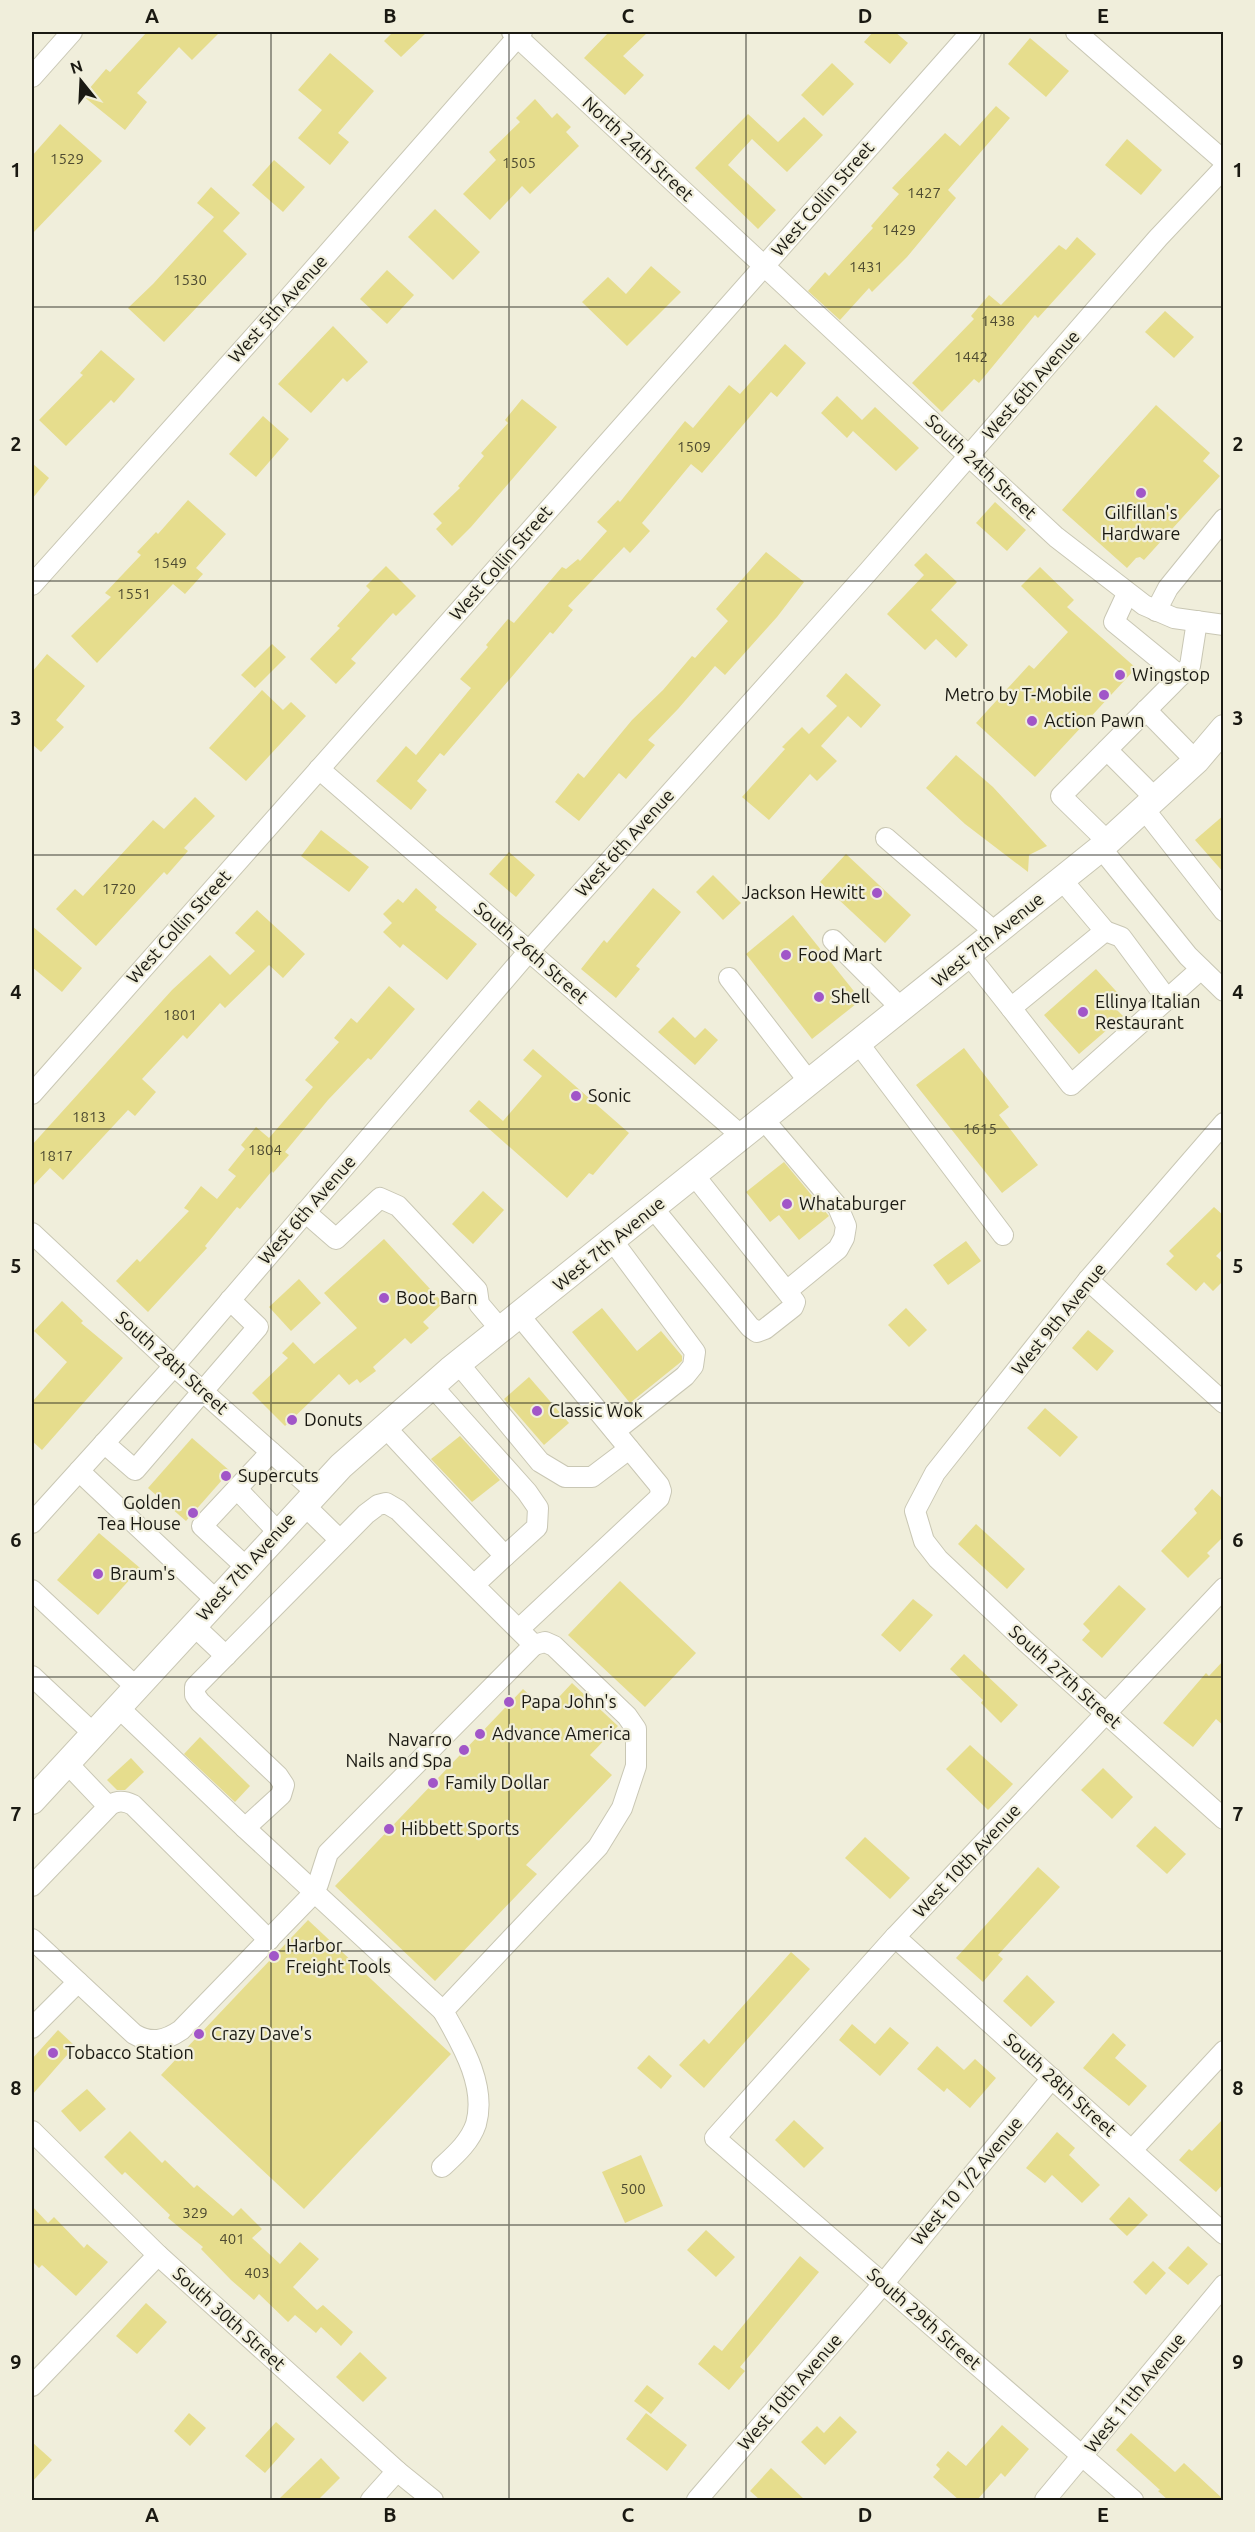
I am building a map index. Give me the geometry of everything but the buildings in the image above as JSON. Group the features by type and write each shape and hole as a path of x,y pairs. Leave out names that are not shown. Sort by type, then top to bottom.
{"main road":[{"name":"West 7th Avenue","path":"32,1801 309,1498 385,1427 458,1363 860,1044 1105,845 1196,761 1224,728"}],"street":[{"path":"32,77 72,32"},
{"name":"West Collin Street","path":"32,1094 971,32"},
{"path":"1076,32 1224,162"},
{"name":"North 24th Street","path":"517,33 764,266"},
{"name":"West 5th Avenue","path":"32,585 285,302 517,33"},
{"name":"West 6th Avenue","path":"32,1523 174,1366 529,951 860,582 1158,238 1224,168"},
{"name":"South 24th Street","path":"764,266 1056,537 1127,594 1174,618 1224,625"},
{"path":"1156,610 1168,588 1224,519"},
{"path":"1127,594 1114,622 1180,676"},
{"path":"1197,621 1191,666 1061,796 1105,845 1201,969 1224,992"},
{"path":"1146,711 1196,761"},
{"path":"1107,750 1150,804 1224,911"},
{"name":"South 26th Street","path":"319,769 743,1137"},
{"path":"886,838 996,933"},
{"path":"1062,880 1105,931 1121,937 1167,999"},
{"path":"1011,1008 1105,931"},
{"path":"833,940 902,1009"},
{"path":"969,956 1071,1085 1201,969"},
{"path":"729,978 810,1083"},
{"path":"860,1044 1003,1235"},
{"path":"764,1120 838,1207 846,1227 844,1238 837,1249 788,1290"},
{"name":"West 9th Avenue","path":"918,1526 915,1512 935,1473 1088,1280 1224,1123"},
{"path":"653,1208 750,1327 757,1332 765,1329 793,1307 795,1302 788,1290 694,1175"},
{"path":"305,1212 336,1239 380,1198 398,1206 477,1290 479,1304 510,1322 615,1431 659,1485 661,1491 658,1498 519,1629"},
{"name":"South 28th Street","path":"32,1233 174,1366 271,1452 340,1540"},
{"path":"612,1240 694,1352 693,1366 685,1376 615,1431"},
{"path":"1088,1280 1224,1403"},
{"path":"104,1443 135,1470 258,1327 230,1300"},
{"path":"458,1363 540,1462 565,1477 592,1477 629,1449"},
{"path":"432,1386 538,1508 537,1527 474,1585"},
{"path":"385,1427 505,1556"},
{"path":"246,1567 202,1526 271,1452"},
{"path":"79,1471 216,1600"},
{"path":"237,1489 278,1532"},
{"path":"245,1828 281,1795 284,1785 278,1776 195,1695 195,1687 366,1514 378,1505 386,1503 398,1510 534,1645"},
{"name":"South 27th Street","path":"918,1526 924,1541 938,1559 1105,1714 1224,1819"},
{"name":"West 10th Avenue","path":"715,2138 895,1937 1224,1588"},
{"path":"32,1590 136,1688"},
{"path":"193,1625 226,1656"},
{"path":"32,1939 134,2034 145,2041 170,2038 181,2030 313,1892 328,1853 534,1645 545,1642 554,1646 627,1716 636,1729 636,1767 622,1808 598,1847 443,2011"},
{"path":"32,1676 94,1734"},
{"path":"118,1707 313,1892 443,2011 467,2054 477,2094 476,2123 465,2144 442,2167"},
{"path":"67,1763 108,1806"},
{"path":"32,1886 108,1806 115,1802 127,1802 133,1805 269,1940"},
{"name":"South 28th Street","path":"895,1937 1224,2234"},
{"path":"32,2028 78,1982"},
{"path":"1131,2150 1224,2051"},
{"name":"West 10 1/2 Avenue","path":"883,2284 1052,2078"},
{"name":"South 30th Street","path":"32,2131 158,2255 430,2500"},
{"name":"South 29th Street","path":"715,2138 1132,2500"},
{"path":"32,2386 158,2255"},
{"name":"West 10th Avenue","path":"697,2500 883,2284"},
{"name":"West 11th Avenue","path":"1045,2500 1224,2285"},
{"path":"371,2500 397,2471"}],"place":[{"name":"Gilfillan's Hardware","path":"1141,493"},
{"name":"Wingstop","path":"1120,675"},
{"name":"Metro by T-Mobile","path":"1104,695"},
{"name":"Action Pawn","path":"1032,721"},
{"name":"Jackson Hewitt","path":"877,893"},
{"name":"Food Mart","path":"786,955"},
{"name":"Shell","path":"819,997"},
{"name":"Ellinya Italian Restaurant","path":"1083,1012"},
{"name":"Sonic","path":"576,1096"},
{"name":"Whataburger","path":"787,1204"},
{"name":"Boot Barn","path":"384,1298"},
{"name":"Classic Wok","path":"537,1411"},
{"name":"Donuts","path":"292,1420"},
{"name":"Supercuts","path":"226,1476"},
{"name":"Golden Tea House","path":"193,1513"},
{"name":"Braum's","path":"98,1574"},
{"name":"Papa John's","path":"509,1702"},
{"name":"Advance America","path":"480,1734"},
{"name":"Navarro Nails and Spa","path":"464,1750"},
{"name":"Family Dollar","path":"433,1783"},
{"name":"Hibbett Sports","path":"389,1829"},
{"name":"Harbor Freight Tools","path":"274,1956"},
{"name":"Crazy Dave's","path":"199,2034"},
{"name":"Tobacco Station","path":"53,2053"}]}
